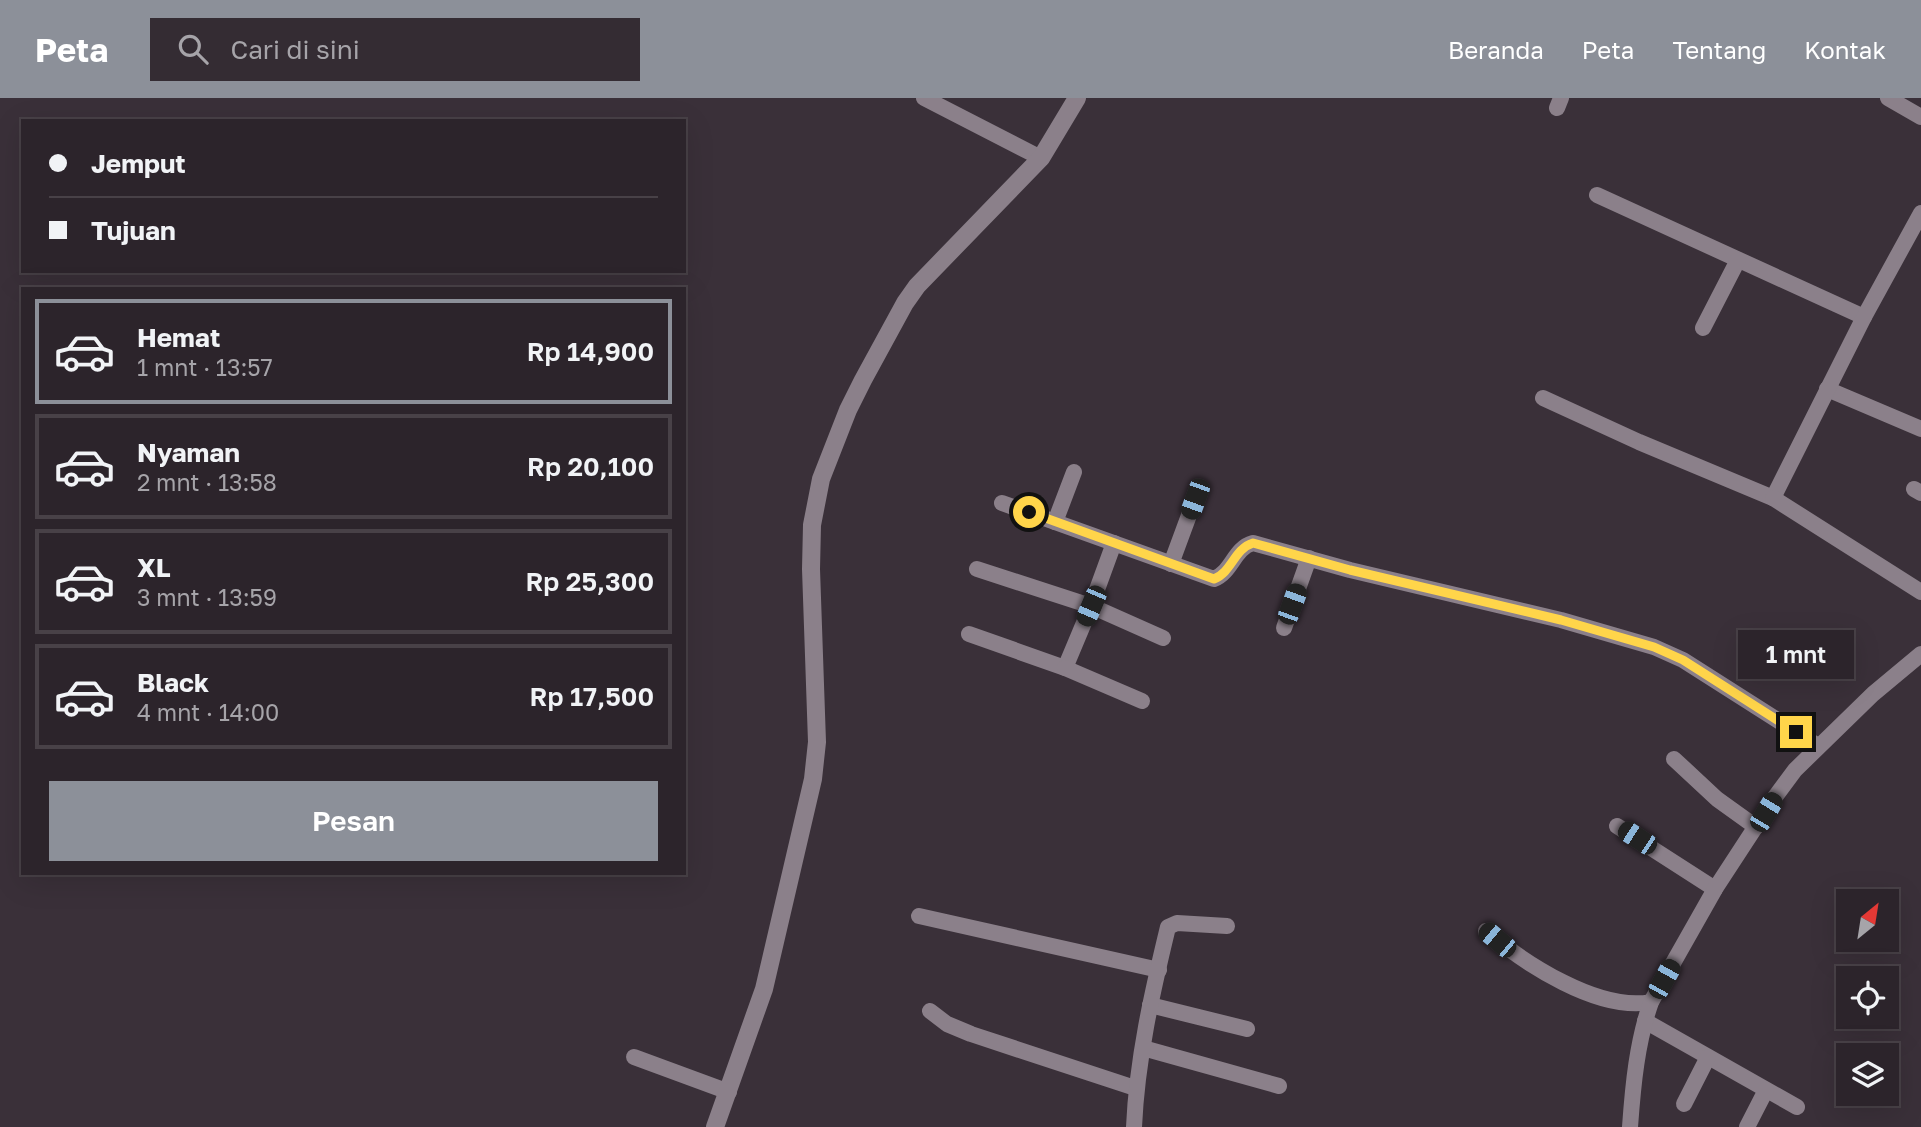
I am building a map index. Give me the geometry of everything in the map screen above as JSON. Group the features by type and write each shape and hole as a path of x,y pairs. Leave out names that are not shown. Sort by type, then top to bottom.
{"street":[{"path":"924,98 1041,158"},
{"path":"715,1127 764,989 813,779 817,742 811,569 813,525 821,479 848,410 905,303 918,286 1041,158 1077,98"},
{"path":"1888,98 1921,117"},
{"path":"1597,195 1864,317"},
{"path":"1773,498 1864,317 1921,213"},
{"path":"1703,328 1738,260"},
{"path":"1827,389 1921,429"},
{"path":"1543,398 1773,498 1921,592"},
{"path":"1055,522 1074,472"},
{"path":"1171,564 1195,499"},
{"path":"1002,503 1214,579 1225,573 1243,547 1253,543 1561,620 1654,647 1683,660 1818,746"},
{"path":"1065,668 1114,543"},
{"path":"1284,628 1309,558"},
{"path":"977,569 1091,606 1164,639"},
{"path":"969,634 1065,668 1142,701"},
{"path":"1630,1127 1644,1021 1651,1002 1715,889 1788,779 1818,746 1873,694 1921,654"},
{"path":"1674,759 1717,799 1756,827"},
{"path":"1618,826 1715,889"},
{"path":"919,916 1159,970"},
{"path":"1134,1127 1135,1088 1167,931 1177,922 1227,926"},
{"path":"1486,930 1508,949 1588,993 1616,1002 1651,1002"},
{"path":"1150,1005 1247,1029"},
{"path":"929,1012 947,1024 971,1034 1135,1088"},
{"path":"1644,1021 1797,1107"},
{"path":"1143,1048 1279,1086"},
{"path":"634,1057 729,1092"},
{"path":"1684,1104 1708,1057"},
{"path":"1747,1127 1766,1090"}],"route":[{"path":"1029,512 1214,579 1225,573 1243,547 1253,543 1350,570 1470,597 1625,638 1683,660 1796,732"}]}
